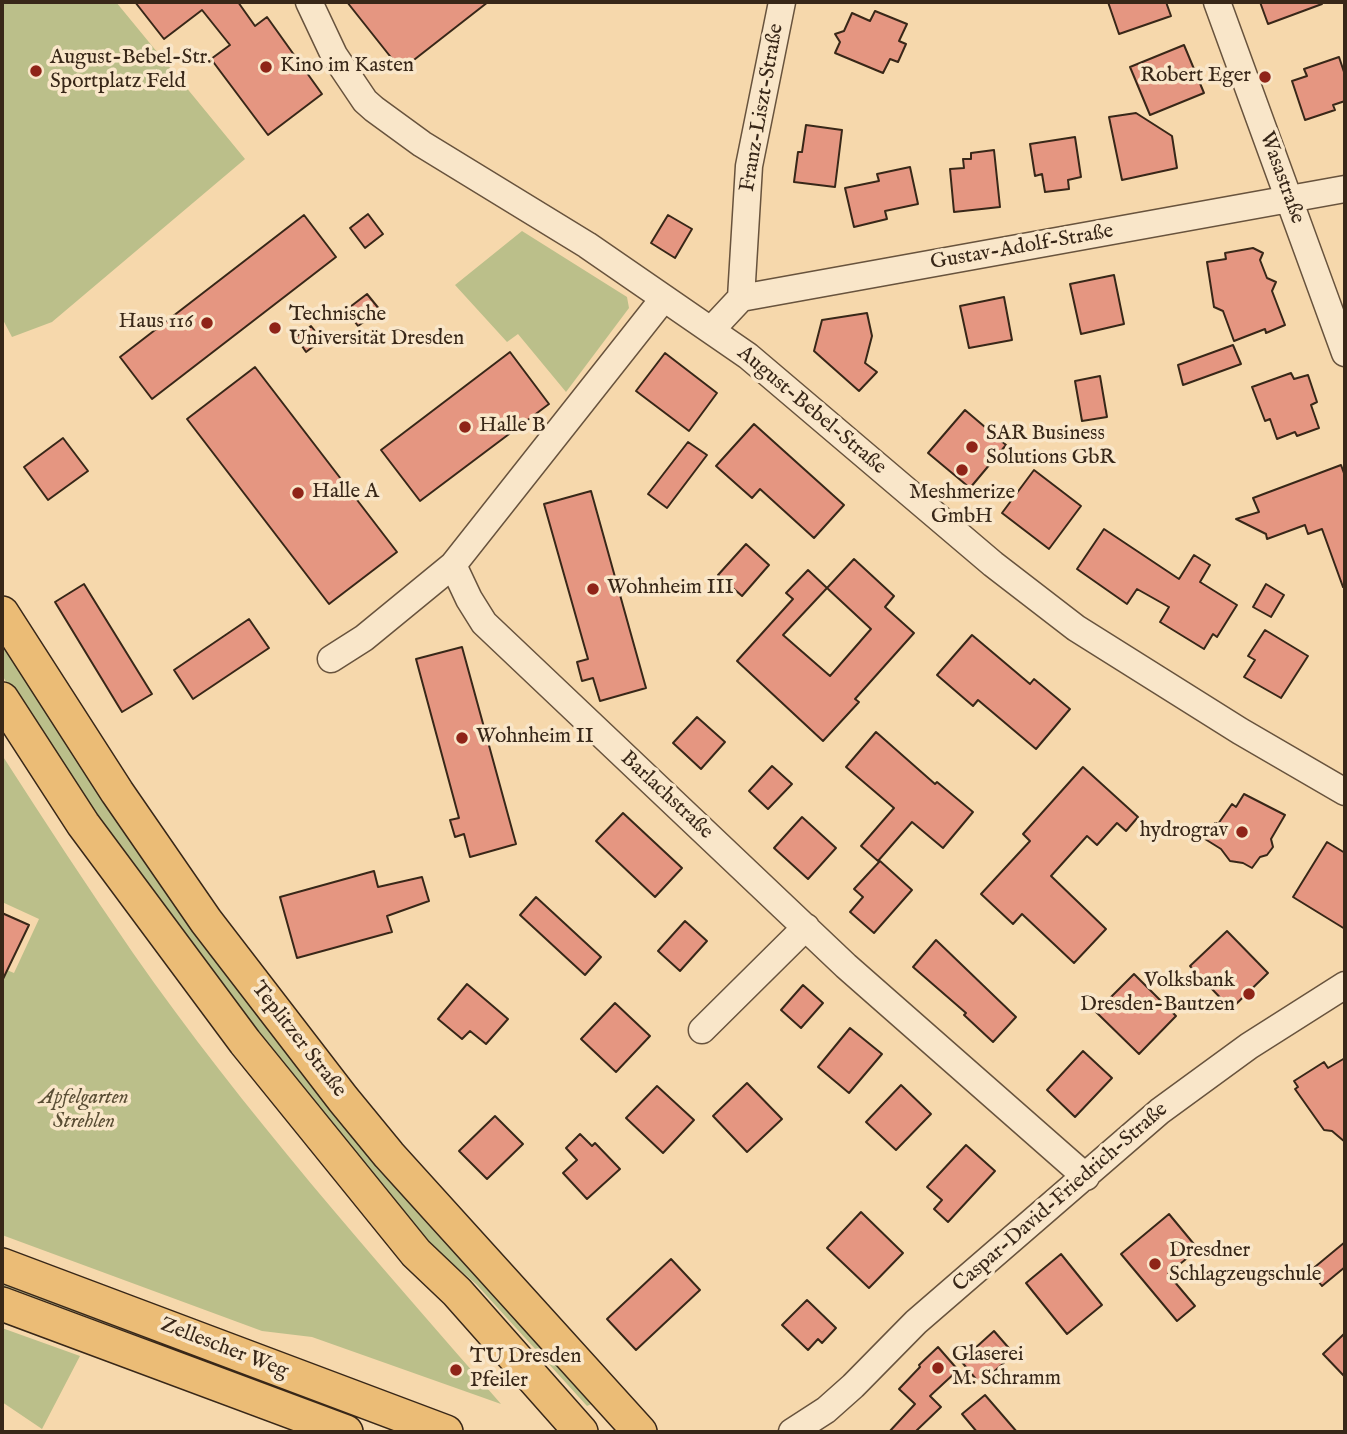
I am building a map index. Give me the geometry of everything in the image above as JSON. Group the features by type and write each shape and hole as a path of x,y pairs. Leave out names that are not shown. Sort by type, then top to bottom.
{"main road":[{"name":"Teplitzer Straße","path":"2,613 117,792 206,921 343,1099 389,1155 640,1432"},
{"name":"Teplitzer Straße","path":"2,699 83,824 245,1042 416,1253 457,1292 581,1432"},
{"name":"Zellescher Weg","path":"2,1265 446,1432"},
{"name":"Zellescher Weg","path":"2,1304 346,1432"}],"street":[{"name":"August-Bebel-Straße","path":"309,2 334,55 365,101 374,109 422,144 587,245 712,329 748,356 993,564 1076,628 1240,731 1345,792"},
{"name":"Franz-Liszt-Straße","path":"741,298 749,166 782,2"},
{"name":"Wasastraße","path":"1217,2 1345,353"},
{"name":"Gustav-Adolf-Straße","path":"741,298 1345,189"},
{"path":"712,329 741,298"},
{"path":"331,659 364,638 453,565 664,299"},
{"name":"Barlachstraße","path":"453,565 484,623 846,966 1086,1177"},
{"path":"702,1030 806,927"},
{"name":"Caspar-David-Friedrich-Straße","path":"789,1432 826,1410 916,1322 1160,1111 1249,1046 1345,985"}],"green space":[{"path":"2,2 116,2 245,159 52,322 12,337 2,318"},
{"path":"522,231 627,297 629,308 566,392 518,334 507,342 455,285"},
{"path":"2,635 596,1402 587,1406 476,1284 431,1245 178,939 84,810 2,675"},
{"name":"Apfelgarten Strehlen","path":"2,755 133,953 219,1070 311,1183 501,1404 312,1337 262,1331 2,1235 2,968 14,973 39,919 2,902"},
{"path":"2,1279 414,1432 399,1432 2,1285"},
{"path":"2,1328 80,1356 42,1429 2,1402"}],"building":[{"path":"135,2 238,2 255,26 267,17 322,94 268,135 211,59 230,45 202,10 164,39"},
{"path":"347,2 488,2 401,70"},
{"path":"1108,2 1166,2 1171,16 1119,34"},
{"path":"1260,2 1322,2 1322,4 1268,24"},
{"path":"875,11 907,24 899,41 906,44 898,62 890,59 883,73 835,53 840,42 835,34 844,31 852,13 870,21"},
{"path":"1184,45 1204,93 1150,115 1130,67"},
{"path":"1339,57 1345,75 1345,101 1333,105 1335,110 1305,120 1292,81 1307,76 1304,69"},
{"path":"1136,113 1172,136 1177,168 1122,180 1109,117"},
{"path":"806,125 842,130 835,187 794,182 798,152 802,152"},
{"path":"1075,137 1081,177 1068,180 1069,189 1045,192 1042,174 1035,176 1030,144"},
{"path":"994,150 1000,207 954,212 950,169 964,168 963,159 971,159 971,153"},
{"path":"910,167 918,204 885,211 887,219 854,227 845,188 879,181 877,174"},
{"path":"368,214 383,234 365,248 350,228"},
{"name":"Haus 116","path":"304,215 336,257 152,399 120,357"},
{"path":"668,215 692,229 675,258 651,243"},
{"path":"1253,248 1263,253 1260,260 1267,278 1276,282 1272,291 1285,325 1266,333 1265,329 1234,341 1223,311 1214,307 1207,262 1226,259 1225,253"},
{"path":"1114,275 1124,324 1081,334 1070,284"},
{"path":"367,294 380,310 358,326 346,310"},
{"path":"1004,297 1012,340 969,348 960,306"},
{"path":"867,313 872,336 865,363 877,372 859,391 814,351 822,320"},
{"path":"311,326 322,340 306,352 296,337"},
{"path":"1233,345 1241,364 1183,385 1178,365"},
{"name":"Halle B","path":"510,352 549,404 420,501 381,450"},
{"path":"665,353 717,393 689,431 636,391"},
{"name":"Halle A","path":"255,367 397,552 329,604 187,419"},
{"path":"1291,373 1294,379 1308,375 1317,402 1311,405 1319,428 1297,436 1295,432 1277,439 1270,419 1265,421 1252,387"},
{"path":"1100,376 1107,417 1082,421 1075,381"},
{"path":"965,410 1006,445 970,488 928,453"},
{"path":"754,424 844,505 814,538 760,489 752,498 716,466"},
{"path":"63,438 88,471 48,500 24,467"},
{"path":"688,442 707,455 667,508 648,494"},
{"path":"1341,465 1345,476 1343,587 1322,529 1308,534 1305,525 1267,539 1266,534 1236,519 1259,512 1253,498"},
{"path":"1034,470 1081,506 1049,549 1002,513"},
{"name":"Wohnheim III","path":"591,491 646,688 600,701 593,678 582,681 577,662 588,659 544,504"},
{"path":"1104,529 1179,579 1194,555 1210,565 1200,582 1237,605 1217,637 1213,634 1204,649 1160,622 1169,607 1137,589 1127,604 1077,569"},
{"path":"746,544 769,565 742,596 718,575"},
{"path":"854,559 894,596 885,607 914,633 855,699 859,702 823,741 737,661 793,599 786,593 808,570 827,588","holes":["827,588 871,629 830,676 783,635"]},
{"path":"84,584 152,694 122,712 55,602"},
{"path":"1266,584 1284,595 1271,617 1253,607"},
{"path":"249,619 269,648 193,699 174,670"},
{"path":"1265,630 1308,656 1281,698 1244,677 1255,660 1248,656"},
{"path":"972,635 1030,684 1034,679 1070,709 1036,749 978,700 973,706 937,675"},
{"name":"Wohnheim II","path":"462,647 516,844 470,857 464,834 455,837 450,820 459,818 416,659"},
{"path":"697,717 725,742 701,769 673,743"},
{"path":"876,732 935,784 937,782 973,812 943,848 912,822 878,861 861,846 894,808 846,767"},
{"path":"772,766 792,784 768,809 749,791"},
{"path":"1083,767 1138,817 1126,831 1117,823 1097,845 1087,836 1051,876 1106,929 1074,963 1022,914 1013,924 981,894 1030,841 1023,834"},
{"name":"hydrograv","path":"1244,794 1285,815 1271,839 1273,847 1267,855 1260,857 1252,868 1230,861 1221,849 1205,839 1215,823 1218,824 1232,804 1236,807"},
{"path":"623,813 682,868 655,897 596,841"},
{"path":"802,817 836,848 808,879 774,848"},
{"path":"1327,842 1345,853 1345,929 1293,897"},
{"path":"880,861 912,890 874,933 850,912 863,897 854,889"},
{"path":"374,871 378,887 422,877 429,901 387,916 392,932 297,958 280,897"},
{"path":"536,897 601,957 585,975 520,915"},
{"path":"2,913 29,925 2,981"},
{"path":"685,921 707,941 680,971 658,951"},
{"path":"1227,931 1268,973 1231,1009 1190,966"},
{"path":"936,940 1016,1017 993,1042 964,1015 966,1013 913,967"},
{"path":"1134,974 1176,1016 1139,1054 1096,1012"},
{"path":"467,984 508,1019 486,1044 470,1031 462,1039 438,1019"},
{"path":"803,985 823,1003 801,1028 781,1010"},
{"path":"615,1003 650,1036 616,1072 581,1039"},
{"path":"850,1028 882,1054 849,1093 818,1067"},
{"path":"1083,1051 1112,1078 1075,1117 1047,1090"},
{"path":"1345,1058 1345,1142 1332,1131 1324,1130 1295,1089 1298,1087 1294,1081 1324,1062 1328,1068"},
{"path":"747,1083 782,1119 747,1152 713,1116"},
{"path":"901,1085 931,1114 896,1150 866,1122"},
{"path":"657,1086 694,1120 663,1153 626,1118"},
{"path":"495,1116 523,1144 487,1179 459,1151"},
{"path":"580,1134 592,1146 595,1143 620,1169 587,1199 563,1173 577,1160 566,1148"},
{"path":"966,1145 995,1171 948,1222 934,1209 942,1200 927,1187"},
{"path":"861,1212 903,1253 869,1288 827,1248"},
{"name":"Dresdner Schlagzeugschule","path":"1169,1214 1198,1249 1168,1274 1195,1306 1177,1321 1121,1254"},
{"path":"1345,1242 1345,1267 1322,1286 1310,1271"},
{"path":"1061,1254 1102,1305 1067,1334 1026,1283"},
{"path":"671,1259 700,1290 636,1350 607,1319"},
{"path":"807,1300 836,1328 822,1343 818,1339 808,1350 782,1325"},
{"path":"994,1331 1014,1354 980,1384 961,1361"},
{"path":"1345,1333 1345,1377 1323,1354"},
{"path":"938,1347 958,1370 930,1396 941,1407 915,1432 889,1432 915,1404 899,1389"},
{"path":"985,1395 1017,1432 977,1432 962,1414"}],"place":[{"name":"Kino im Kasten","path":"266,67"},
{"name":"August-Bebel-Str. Sportplatz Feld","path":"36,71"},
{"name":"Robert Eger","path":"1265,77"},
{"name":"Haus 116","path":"207,323"},
{"name":"Technische Universität Dresden","path":"275,328"},
{"name":"Halle B","path":"465,427"},
{"name":"SAR Business Solutions GbR","path":"972,447"},
{"name":"Meshmerize GmbH","path":"962,470"},
{"name":"Halle A","path":"298,493"},
{"name":"Wohnheim III","path":"593,589"},
{"name":"Wohnheim II","path":"462,738"},
{"name":"hydrograv","path":"1242,832"},
{"name":"Volksbank Dresden-Bautzen","path":"1249,994"},
{"name":"Dresdner Schlagzeugschule","path":"1155,1264"},
{"name":"Glaserei M. Schramm","path":"938,1368"},
{"name":"TU Dresden Pfeiler","path":"456,1370"}]}
